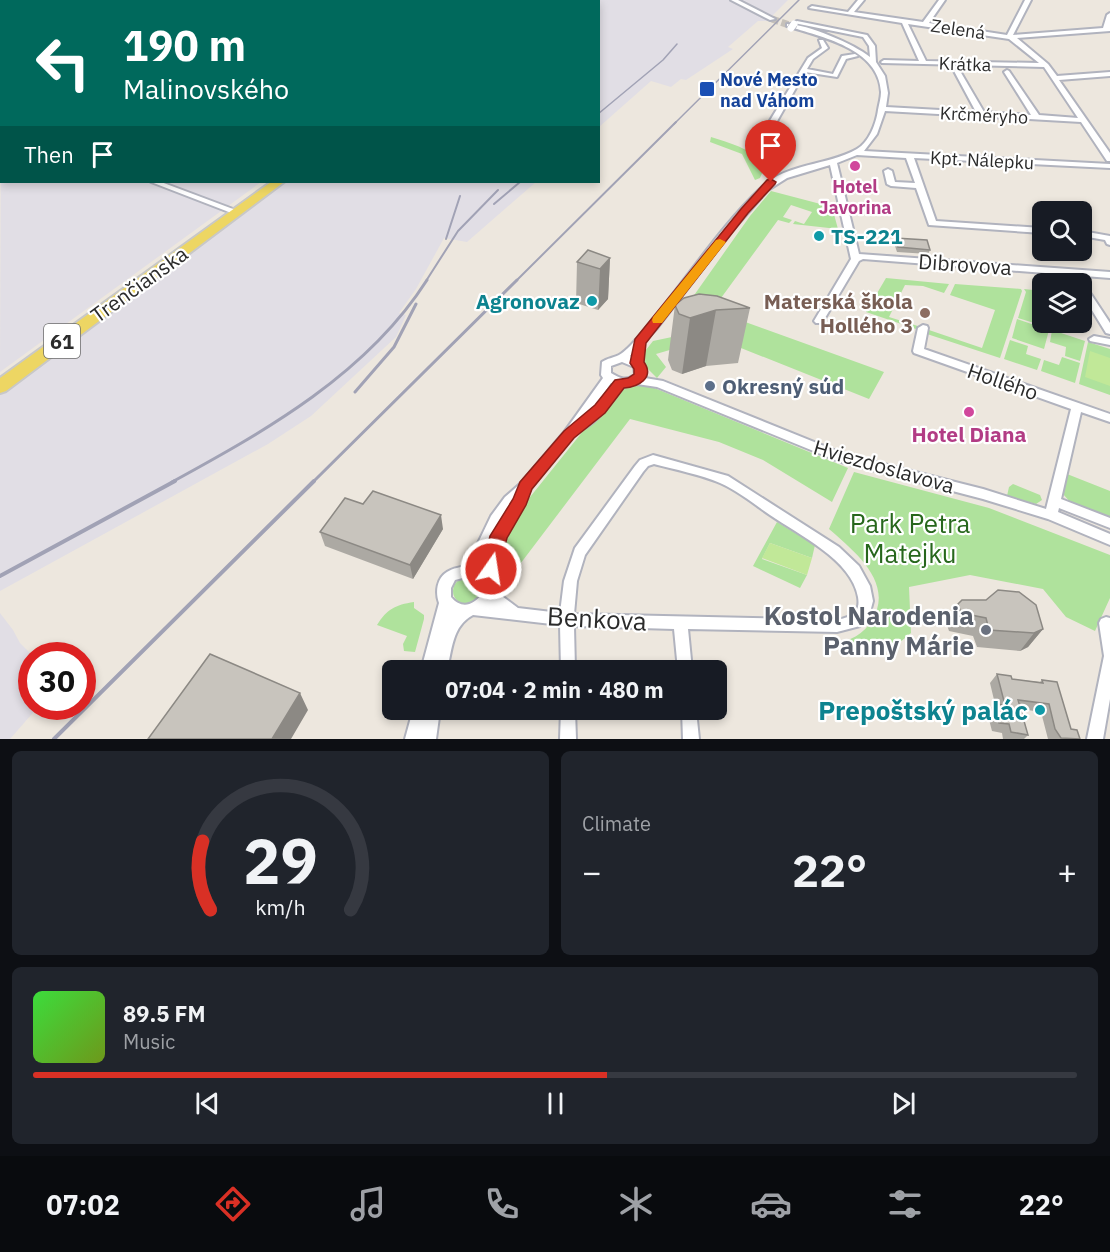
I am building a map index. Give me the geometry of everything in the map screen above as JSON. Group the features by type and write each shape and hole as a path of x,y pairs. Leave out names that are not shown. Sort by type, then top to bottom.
{"main road":[{"name":"Trenčianska","path":"0,387 277,183"}],"street":[{"path":"734,0 772,19"},
{"path":"820,0 796,22 794,33 821,41 855,56 882,75"},
{"path":"850,13 861,0"},
{"path":"926,24 942,0"},
{"path":"1028,0 1011,37 1046,65 1110,159"},
{"name":"Zelená","path":"812,8 1011,37 1108,29"},
{"path":"1108,29 1110,15"},
{"name":"Zelená","path":"904,21 923,62"},
{"path":"614,381 605,372 606,365 622,358 640,343 745,211 771,182 862,150 870,141 883,109 885,87 882,75 874,61 872,45 861,34 796,22"},
{"path":"796,22 874,61"},
{"path":"764,137 811,58 825,46 821,41"},
{"path":"844,44 859,45 868,41"},
{"path":"803,70 835,76 844,57 855,56"},
{"name":"Krátka","path":"884,62 1046,65"},
{"path":"957,71 981,114"},
{"name":"Krátka","path":"1007,72 1036,117"},
{"path":"1056,78 1110,74"},
{"name":"Krčméryho","path":"883,109 1084,120"},
{"name":"Kpt. Nálepku","path":"854,153 1110,166"},
{"name":"Dibrovova","path":"910,157 932,223 1032,230"},
{"path":"819,321 856,259 833,161"},
{"path":"813,168 823,169 836,176"},
{"path":"888,171 891,184 920,186"},
{"path":"158,183 237,212"},
{"path":"1092,236 1108,238 1110,242"},
{"name":"Dibrovova","path":"856,259 862,256 1110,275"},
{"path":"1092,302 1110,331"},
{"name":"Hollého","path":"923,328 918,351 1110,418"},
{"path":"1094,339 1110,342"},
{"path":"638,371 640,343"},
{"path":"622,358 638,371"},
{"path":"471,570 495,520 510,500 569,435 600,409 614,381 638,371"},
{"name":"Hviezdoslavova","path":"638,371 659,384 842,458 983,494 1056,518 1110,540"},
{"path":"1056,518 1054,501 1077,407"},
{"name":"Benkova","path":"470,611 513,612 568,620 837,626 855,622 864,612 866,601 863,586 854,570 834,551 724,479 653,459 644,463 588,539 574,564 568,588 568,620"},
{"path":"443,660 451,628 470,611 484,603 499,536 520,501 525,486"},
{"path":"1054,501 1110,524"},
{"path":"470,611 454,610 446,603 442,590 447,580 458,572 471,570 482,574 489,588"},
{"name":"Benkova","path":"489,588 513,612"},
{"path":"431,660 446,603"},
{"path":"568,620 568,660"},
{"path":"680,622 684,660"},
{"path":"1106,623 1110,653"},
{"path":"1095,739 1110,660"},
{"path":"413,739 418,720"},
{"path":"428,739 431,720"},
{"path":"568,720 568,739"},
{"path":"689,720 692,739"}],"shaded area":[{"path":"600,0 788,0 770,21 758,21 728,47 733,49 686,80 681,79 671,87 651,81 600,126"},
{"path":"1,183 260,183 0,372"},
{"path":"277,183 535,183 467,242 444,238 416,289 399,313 406,315 396,337 311,416 268,444 0,591 0,389"},
{"path":"0,613 19,642 18,720 27,720 10,739 0,739"}],"green space":[{"path":"711,137 740,147 766,164 760,178 755,180 742,154 710,142"},
{"path":"771,191 832,207 838,229 793,224 795,221 804,224 812,212 791,205 783,217 792,220 789,223 778,220 713,309 690,301 750,216"},
{"path":"886,278 949,284 944,293 923,286 905,285 889,317 921,327 919,330 866,312"},
{"path":"955,284 1021,289 1000,358 924,333 926,329 982,348 995,310 950,295"},
{"path":"1024,289 1032,290 1032,322 1018,318 1026,292"},
{"path":"726,315 884,372 869,399 711,336"},
{"path":"1017,319 1032,324 1032,333 1048,333 1044,349 1012,338"},
{"path":"1052,333 1061,333 1085,341 1080,361 1065,356 1066,347 1050,342"},
{"path":"672,337 680,347 656,354 666,367 657,378 644,365 642,355 653,341"},
{"path":"1010,340 1028,346 1026,354 1041,359 1037,370 1004,359"},
{"path":"1088,342 1110,349 1110,395 1079,384"},
{"path":"1090,351 1110,358 1110,386 1085,377"},
{"path":"1062,357 1080,363 1075,383 1041,371 1044,360 1059,365"},
{"path":"638,385 652,387 848,468 832,502 763,460 719,442 630,419 502,588 506,600 499,596 495,583 495,571 502,532 616,390"},
{"name":"Park Petra Matejku","path":"854,472 989,508 1110,555 1110,598 1095,631 1066,617 1043,589 970,575 909,587 911,633 899,643 860,652 834,644 861,633 869,625 878,606 875,581 868,569 850,547 829,529"},
{"path":"1067,474 1110,491 1110,518 1071,503 1063,494"},
{"path":"1013,484 1040,495 1042,500 1036,504 1007,496 1009,487"},
{"path":"777,522 815,545 812,558 770,543 762,559 807,575 800,588 753,566"},
{"path":"770,543 812,558 807,575 762,558"},
{"path":"466,578 475,582 479,591 475,600 466,604 457,600 453,591 457,582"},
{"path":"414,602 414,608 424,615 424,619 415,652 404,651 403,644 407,636 377,625 392,609"}],"building":[{"path":"895,238 927,240 930,250 898,247"},
{"path":"588,250 610,258 600,269 577,262"},
{"path":"699,294 717,296 750,308 716,310 690,318 679,314 675,305 684,298"},
{"path":"373,491 441,515 410,565 320,532 345,498 363,504"},
{"path":"998,590 1019,592 1036,605 1043,629 1034,633 989,630 986,618 961,613 958,604 962,600 986,600"},
{"path":"210,654 300,693 272,739 148,739"},
{"path":"997,674 1011,676 1012,679 1043,683 1042,680 1057,682 1071,729 1077,730 1080,739 1061,738 1055,729 1049,704 1018,700 1028,735 1011,732 1009,724 999,723 994,704 1005,705"}],"tunnel":[{"path":"772,19 789,25"}],"railway":[{"path":"674,124 799,0"},
{"path":"600,112 663,60 677,44"},
{"path":"516,281 676,122"},
{"path":"494,204 519,183"},
{"path":"426,281 458,231 498,190"},
{"path":"446,239 460,196"},
{"path":"172,482 279,420 345,372 403,314 427,280"},
{"path":"313,482 517,280"},
{"path":"355,392 394,347 416,304"},
{"path":"0,576 175,481"},
{"path":"54,739 314,481"}],"slow traffic":[{"path":"658,320 720,242"}],"place":[{"name":"Nové Mesto nad Váhom","path":"707,89"},
{"name":"Hotel Javorina","path":"855,166"},
{"name":"TS-221","path":"819,236"},
{"name":"Agronovaz","path":"592,301"},
{"name":"Materská škola Hollého 3","path":"925,313"},
{"name":"Okresný súd","path":"710,386"},
{"name":"Hotel Diana","path":"969,412"},
{"name":"Kostol Narodenia Panny Márie","path":"986,630"},
{"name":"Prepoštský palác","path":"1040,710"}],"route":[{"path":"491,569 499,536 520,501 525,486 569,435 600,409 620,383 632,382 640,376 641,368 637,363 640,343 745,211 771,182"}]}
